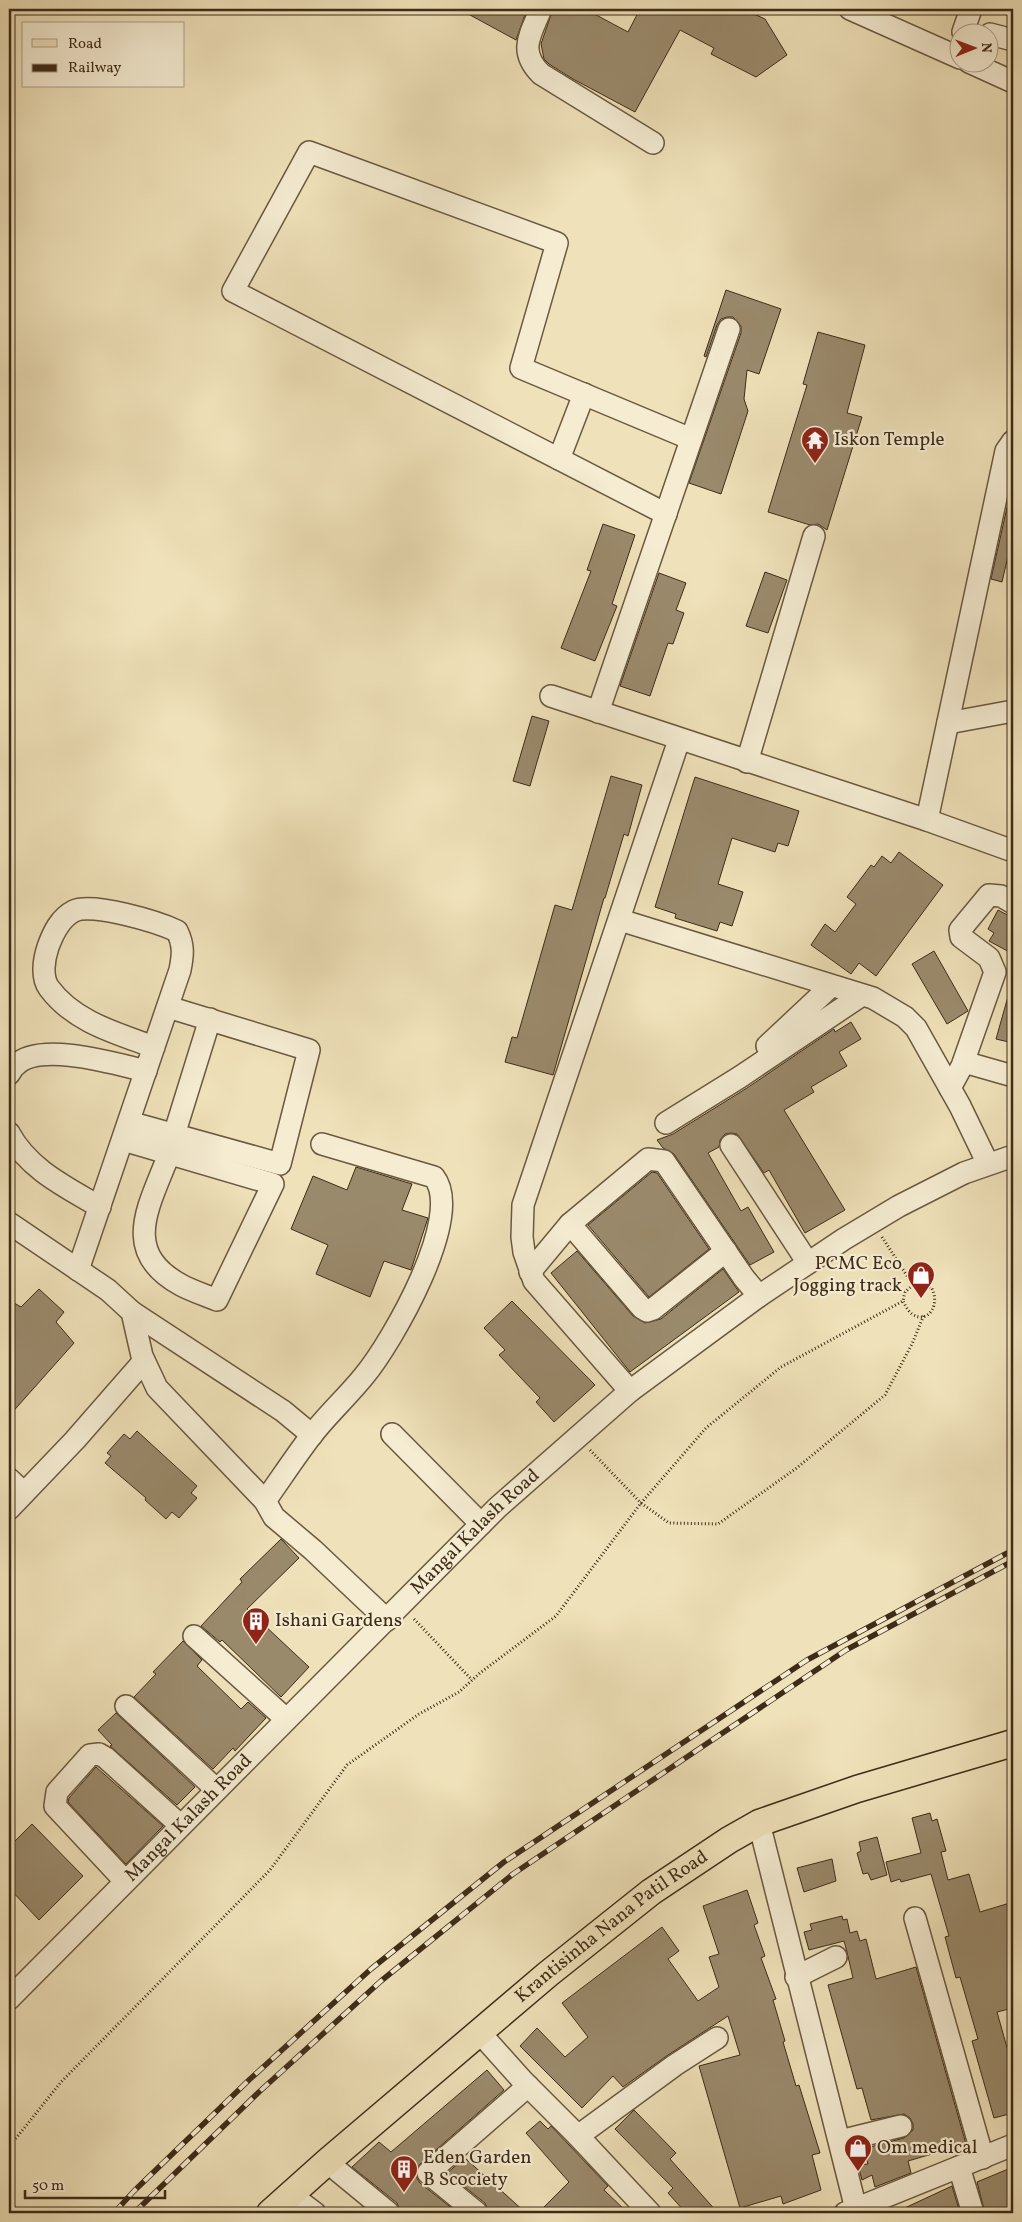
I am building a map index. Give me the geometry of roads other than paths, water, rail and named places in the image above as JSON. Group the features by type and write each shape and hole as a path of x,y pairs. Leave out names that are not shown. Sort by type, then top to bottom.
{"main road":[{"name":"Krantisinha Nana Patil Road","path":"270,2213 327,2162 548,1974 651,1892 758,1823 857,1789 1013,1743"}],"street":[{"path":"541,9 528,39 527,52 531,64 541,74 653,143"},
{"path":"850,9 950,38"},
{"path":"970,9 970,22"},
{"path":"975,22 978,9"},
{"path":"1000,41 1013,40"},
{"path":"1000,70 1013,82"},
{"path":"666,514 233,291 309,152 557,243 521,368 691,440"},
{"path":"598,712 729,329"},
{"path":"559,459 584,394"},
{"path":"927,820 1006,451 1013,442"},
{"path":"747,762 814,536"},
{"path":"551,696 1013,850"},
{"path":"948,723 1013,711"},
{"path":"630,1391 534,1281 522,1237 523,1205 679,740"},
{"path":"955,1097 964,1062 995,972 989,958 961,937 960,930 989,895 1001,896 1013,903"},
{"path":"78,1270 168,1007 183,955 182,941 177,931 158,922 92,908 75,910 64,917 54,932 47,950 44,980 62,1002 95,1025 154,1047"},
{"path":"620,920 862,995 892,1008 916,1028 955,1097 988,1164"},
{"path":"756,1056 831,986"},
{"path":"666,1123 740,1078 862,995"},
{"path":"168,1007 309,1050 280,1164 171,1144"},
{"path":"126,1131 171,1144 273,1184 217,1300 168,1278 157,1268 147,1254 143,1239 145,1223 171,1144 210,1020"},
{"path":"9,1074 16,1064 39,1056 58,1054 74,1054 146,1071"},
{"path":"964,1062 1013,1076"},
{"path":"9,1133 16,1146 41,1172 100,1207"},
{"path":"265,1501 312,1435 378,1357 422,1279 441,1214 442,1196 440,1184 434,1177 322,1144"},
{"path":"731,1145 808,1263"},
{"name":"Mangal Kalash Road","path":"9,1999 286,1718 394,1613 481,1524 630,1391 759,1296 872,1222 937,1186 988,1164 1013,1156"},
{"path":"530,1272 570,1224 648,1159 658,1158 664,1161 759,1296"},
{"path":"9,1223 108,1290 132,1312 284,1411 312,1435"},
{"path":"570,1224 642,1308 648,1311 726,1251"},
{"path":"132,1312 144,1361 158,1388 175,1408 265,1501 274,1517 394,1613"},
{"path":"9,1509 76,1440 144,1361"},
{"path":"392,1434 481,1524"},
{"path":"9,1472 12,1475 9,1479 24,1493"},
{"path":"194,1636 286,1718"},
{"path":"126,1706 216,1789"},
{"path":"125,1881 55,1806 58,1792 90,1755 99,1754 106,1758 180,1825"},
{"path":"758,1823 796,1977 840,2141 852,2212 1013,2145"},
{"path":"916,1918 983,2158"},
{"path":"796,1977 836,1957"},
{"path":"480,2033 650,2213"},
{"path":"578,2136 675,2065 717,2038"},
{"path":"477,2213 428,2174 528,2086"},
{"path":"840,2141 901,2126"},
{"path":"327,2162 389,2213"},
{"path":"959,2168 973,2213"},
{"path":"290,2194 314,2213"}],"railway":[{"path":"114,2213 134,2191 249,2080 371,1969 504,1862 807,1660 1013,1550"},
{"path":"134,2213 259,2092 381,1981 513,1874 846,1650 1013,1561"}],"place":[{"name":"Iskon Temple","path":"815,464"},
{"name":"PCMC Eco Jogging track","path":"921,1299"},
{"name":"Ishani Gardens","path":"256,1645"},
{"name":"Om medical","path":"858,2172"},
{"name":"Eden Garden B Scociety","path":"404,2193"}]}
